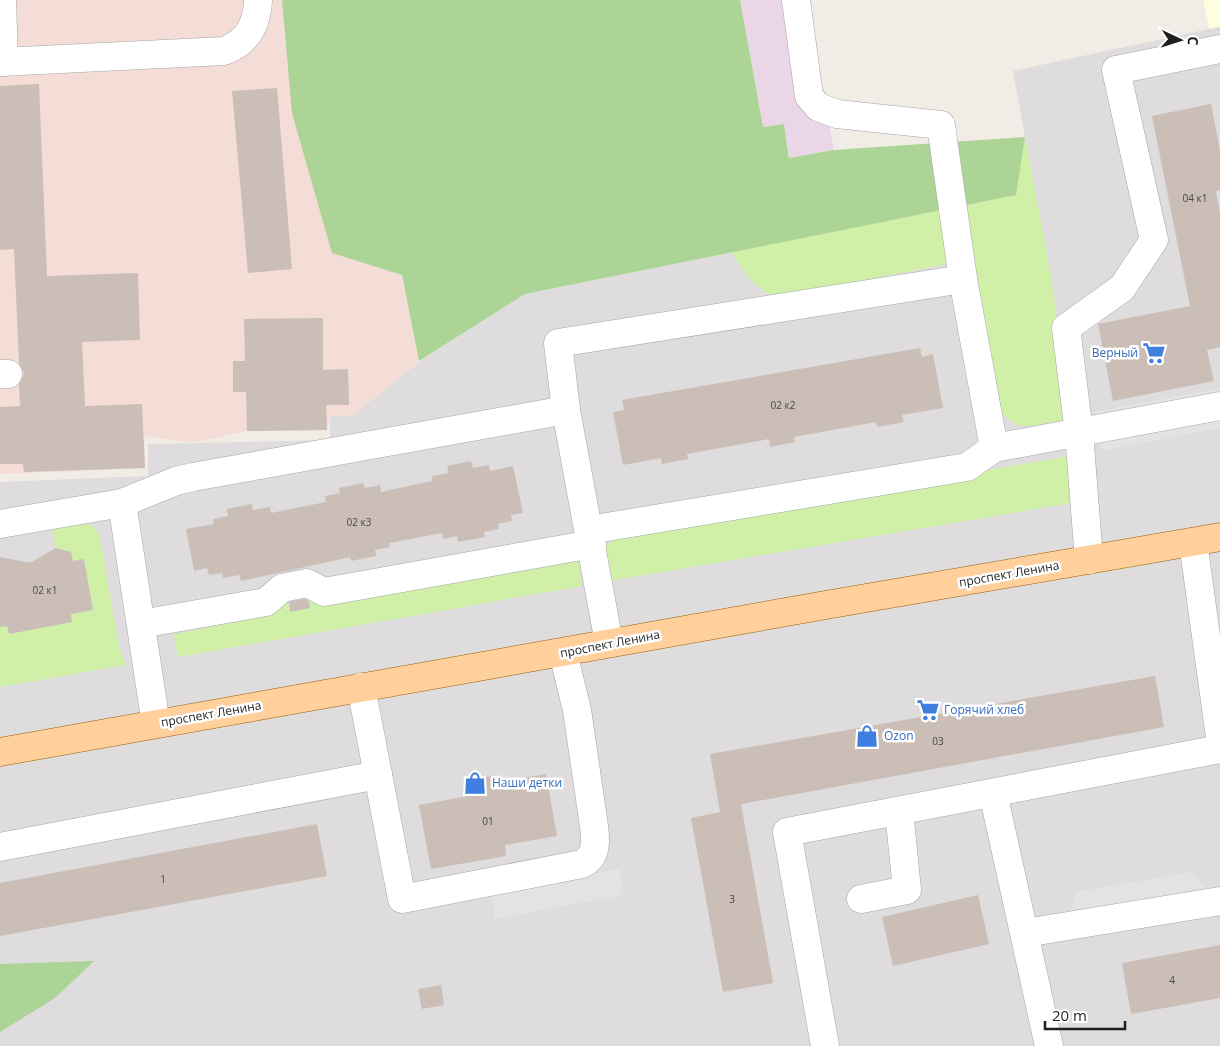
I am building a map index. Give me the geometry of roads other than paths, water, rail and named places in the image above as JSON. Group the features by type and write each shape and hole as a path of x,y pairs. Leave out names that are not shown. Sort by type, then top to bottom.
{"main road":[{"name":"проспект Ленина","path":"0,752 563,653 609,643 1220,537"}],"lane":[{"path":"2,0 2,62 224,52 237,47 254,26 258,0"},
{"path":"796,0 809,96 813,102 836,114 941,126 963,279 994,448"},
{"path":"1090,560 1079,433 1066,328 1122,288 1154,240 1116,70 1220,48"},
{"path":"609,643 566,410 558,343 963,279"},
{"path":"141,624 266,602 282,588 307,583 324,592 590,537 968,467 994,448 1220,406"},
{"path":"0,524 122,503 176,481 193,477 566,410"},
{"path":"122,503 156,724"},
{"path":"1193,542 1215,662 1220,737"},
{"path":"361,687 402,899 582,864 590,860 594,853 596,840 577,710 563,653"},
{"path":"825,1046 787,832 1220,749"},
{"path":"0,847 378,775"},
{"path":"993,793 1049,1046"},
{"path":"860,899 907,890 899,811"},
{"path":"1025,933 1220,901"}],"place":[{"name":"Верный","path":"1154,353"},
{"name":"Горячий хлеб","path":"928,710"},
{"name":"Ozon","path":"867,736"},
{"name":"Наши детки","path":"475,783"}]}
